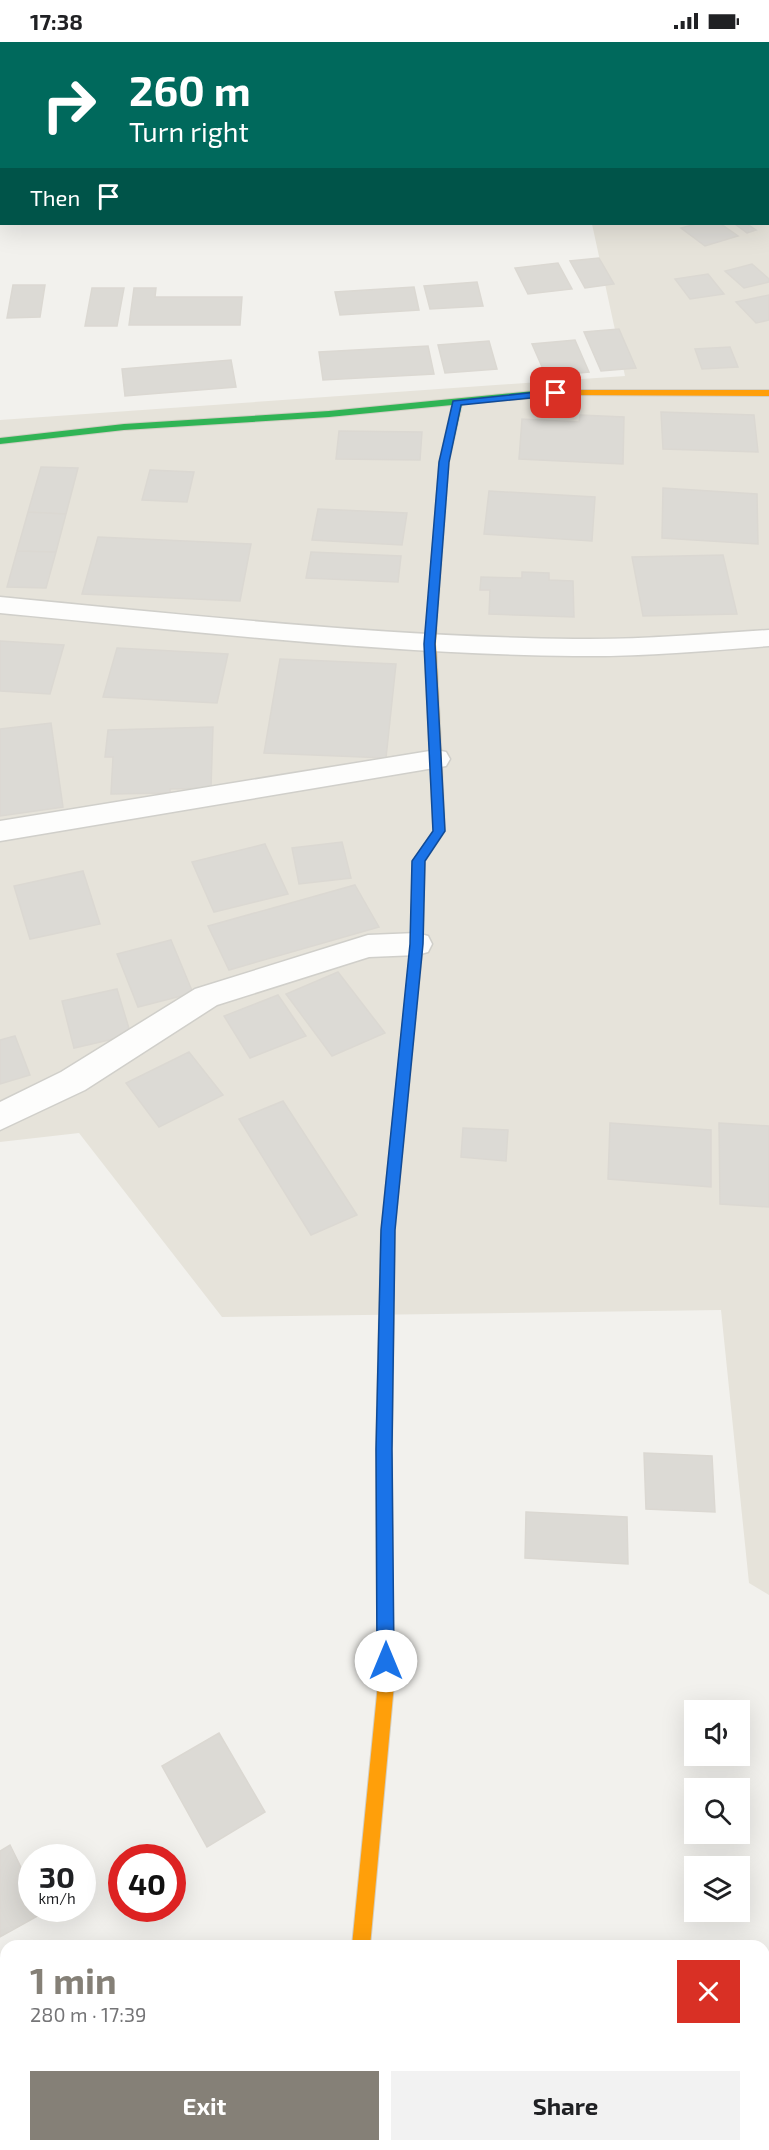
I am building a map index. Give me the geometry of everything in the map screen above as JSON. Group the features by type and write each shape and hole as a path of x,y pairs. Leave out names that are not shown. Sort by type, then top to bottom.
{"street":[{"path":"0,441 124,427 457,403 534,394 769,393"},
{"path":"362,1940 386,1684 384,1449 388,1230 417,944 419,861 439,831 430,644 444,462 457,403"},
{"path":"0,605 430,644 563,649 717,643 769,638"},
{"path":"0,831 436,759"},
{"path":"0,1117 73,1081 206,997 368,946 417,944"}],"shaded area":[{"path":"592,225 769,225 769,1595 749,1583 721,1310 222,1317 79,1133 0,1142 0,420 625,376"}],"building":[{"path":"692,225 722,225 738,236 705,246 681,228"},
{"path":"736,225 748,225 756,230 747,233"},
{"path":"599,258 614,284 585,288 570,261"},
{"path":"558,263 572,289 528,294 515,268"},
{"path":"752,264 769,279 769,282 744,288 725,271"},
{"path":"708,274 724,294 690,299 675,279"},
{"path":"477,282 483,306 430,309 424,286"},
{"path":"13,285 45,285 40,317 7,318"},
{"path":"414,287 419,310 340,315 335,292"},
{"path":"92,288 124,288 117,326 85,326"},
{"path":"134,288 156,288 155,297 242,297 240,325 129,325"},
{"path":"769,295 769,320 756,323 736,302"},
{"path":"619,329 636,368 601,371 584,332"},
{"path":"575,340 589,372 546,376 532,344"},
{"path":"489,341 497,369 445,373 438,345"},
{"path":"428,346 434,374 323,380 319,352"},
{"path":"730,347 738,367 702,369 695,349"},
{"path":"231,360 236,387 125,396 122,369"},
{"path":"661,412 754,415 758,452 663,449"},
{"path":"580,415 624,417 623,464 519,459 522,419 579,422"},
{"path":"339,431 422,432 420,460 336,459"},
{"path":"41,467 78,468 66,514 28,512"},
{"path":"150,470 194,472 187,502 142,500"},
{"path":"663,488 757,494 758,544 662,538"},
{"path":"489,491 595,497 592,541 484,534"},
{"path":"318,509 407,513 402,545 312,540"},
{"path":"28,512 66,514 56,552 17,551"},
{"path":"98,537 251,544 240,601 82,594"},
{"path":"17,551 56,552 46,588 7,587"},
{"path":"311,552 401,556 398,582 306,578"},
{"path":"723,555 737,614 643,616 632,557"},
{"path":"522,572 549,573 549,580 573,581 574,617 489,614 490,590 480,590 481,577 522,578"},
{"path":"0,641 64,645 50,694 0,691"},
{"path":"117,648 228,654 217,703 103,697"},
{"path":"280,659 396,664 386,758 264,753"},
{"path":"51,723 63,807 0,816 0,729"},
{"path":"213,727 211,788 170,789 170,793 111,794 113,757 105,757 108,730"},
{"path":"342,842 351,878 299,884 292,848"},
{"path":"265,844 288,894 214,912 192,862"},
{"path":"83,871 100,924 30,939 14,886"},
{"path":"355,885 379,927 229,970 208,926"},
{"path":"171,940 193,993 138,1007 117,954"},
{"path":"338,972 385,1033 332,1056 286,994"},
{"path":"117,989 131,1035 74,1048 62,1001"},
{"path":"278,995 306,1036 250,1058 224,1016"},
{"path":"15,1036 30,1075 0,1084 0,1040"},
{"path":"189,1052 223,1095 159,1127 126,1083"},
{"path":"283,1101 357,1215 311,1235 239,1119"},
{"path":"610,1123 711,1130 711,1187 608,1179"},
{"path":"719,1123 769,1126 769,1207 720,1204"},
{"path":"463,1128 508,1130 506,1161 461,1157"},
{"path":"644,1453 712,1456 715,1512 646,1509"},
{"path":"526,1512 627,1517 628,1564 525,1558"},
{"path":"219,1733 265,1812 207,1847 162,1766"},
{"path":"10,1845 18,1861 18,1922 27,1922 0,1937 0,1851"}],"traffic: fast":[{"path":"0,441 124,427 329,414 534,394 570,393"},
{"path":"432,621 444,462 457,403"},
{"path":"385,1611 384,1449 388,1230 417,944 419,861 439,831 438,808"}],"traffic: slow":[{"path":"570,393 769,393"},
{"path":"432,621 430,644 438,808"},
{"path":"362,1940 386,1684 385,1611"}],"route":[{"path":"386,1661 384,1449 388,1230 417,944 419,861 439,831 430,644 444,462 457,403 556,393"}]}
